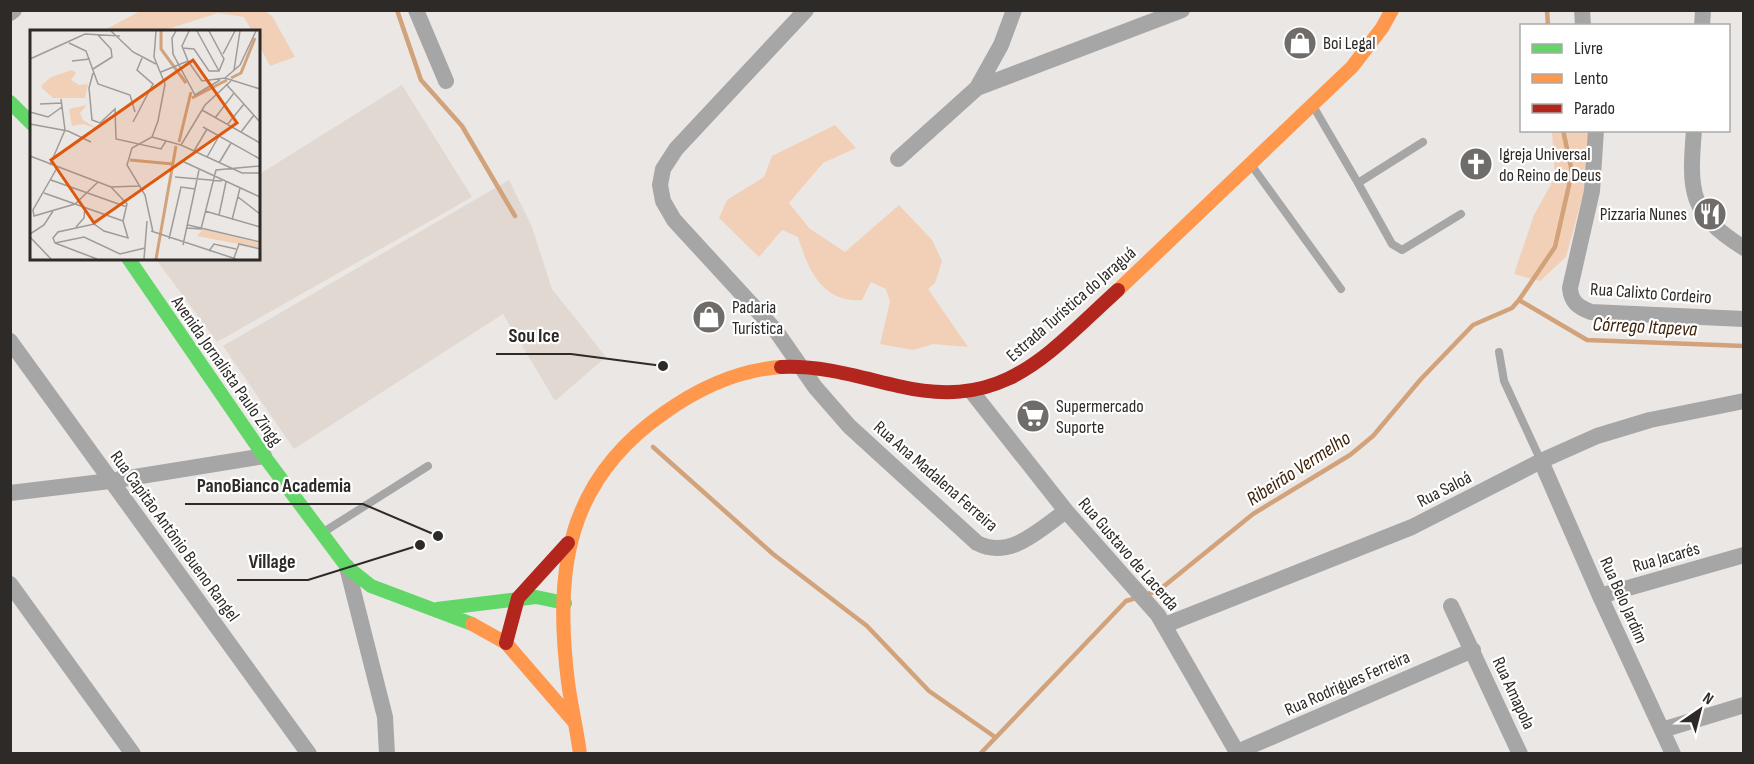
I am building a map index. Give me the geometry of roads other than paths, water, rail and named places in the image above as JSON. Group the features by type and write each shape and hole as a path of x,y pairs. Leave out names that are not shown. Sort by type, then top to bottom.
{"main road":[{"name":"Estrada Turística do Jaraguá","path":"580,753 568,683 565,603 568,543 578,518 600,477 625,445 667,408 709,385 742,373 800,366 835,371 902,388 972,392 997,385 1016,376 1058,344 1189,224 1352,67 1383,28 1392,10"},
{"path":"11,104 30,122"},
{"name":"Avenida Jornalista Paulo Zingg","path":"129,260 264,456 347,567 371,586 477,626 506,643 543,683 576,724"},
{"path":"506,643 518,598 568,543"},
{"name":"Avenida Jornalista Paulo Zingg","path":"436,609 536,597 565,603"},
{"path":"543,683 557,689 568,683"}],"street":[{"path":"10,13 14,10"},
{"path":"416,10 446,81"},
{"name":"Rua Ana Madalena Ferreira","path":"806,10 676,149 663,169 660,185 663,201 674,220 776,330 800,366 849,426 977,543 989,549 1017,544 1066,511"},
{"path":"898,159 977,88 1001,45 1014,10"},
{"path":"977,88 1182,10"},
{"name":"Rua Calixto Cordeiro","path":"1596,132 1592,191 1570,288 1570,297 1575,303 1591,312 1743,319"},
{"path":"1694,132 1691,166 1698,207 1707,221 1743,248"},
{"name":"Rua Capitão Antônio Bueno Rangel","path":"10,341 309,753"},
{"name":"Rua Gustavo de Lacerda","path":"972,392 1066,511 1161,620 1238,753"},
{"name":"Rua Saloá","path":"1161,620 1412,527 1541,460 1597,436 1650,420 1743,402"},
{"path":"10,493 110,481 264,456"},
{"name":"Rua Belo Jardim","path":"1541,460 1600,596 1673,753"},
{"name":"Rua Jacarés","path":"1600,596 1743,555"},
{"path":"347,567 385,717 387,753"},
{"path":"10,584 133,753"},
{"name":"Rua Amapola","path":"1450,606 1473,650 1520,753"},
{"name":"Rua Rodrigues Ferreira","path":"1238,753 1473,650"},
{"path":"1662,730 1743,705"}],"lane":[{"path":"1312,104 1392,244 1402,250 1461,214"},
{"path":"1358,183 1423,142"},
{"path":"1250,163 1341,289"},
{"path":"1499,352 1509,392 1541,460"},
{"path":"321,534 428,466"}],"waterway":[{"path":"397,10 421,80 462,126 515,216"},
{"name":"Ribeirão Vermelho","path":"1547,10 1548,24"},
{"name":"Ribeirão Vermelho","path":"1144,595 1158,591 1253,514 1350,455 1373,436 1421,379 1473,325 1512,308 1555,247 1572,172 1563,132"},
{"name":"Córrego Itapeva","path":"1519,300 1587,340 1744,346"},
{"path":"653,447 773,554 867,626 929,691 995,737"},
{"name":"Ribeirão Vermelho","path":"980,754 1126,601 1136,598"}],"place":[{"name":"Boi Legal","path":"1300,43"},
{"name":"Igreja Universal do Reino de Deus","path":"1476,164"},
{"name":"Pizzaria Nunes","path":"1710,214"},
{"name":"Padaria Turística","path":"709,317"},
{"name":"Sou Ice","path":"663,366"},
{"name":"Supermercado Suporte","path":"1033,416"},
{"name":"PanoBianco Academia","path":"438,536"},
{"name":"Village","path":"420,545"}]}
